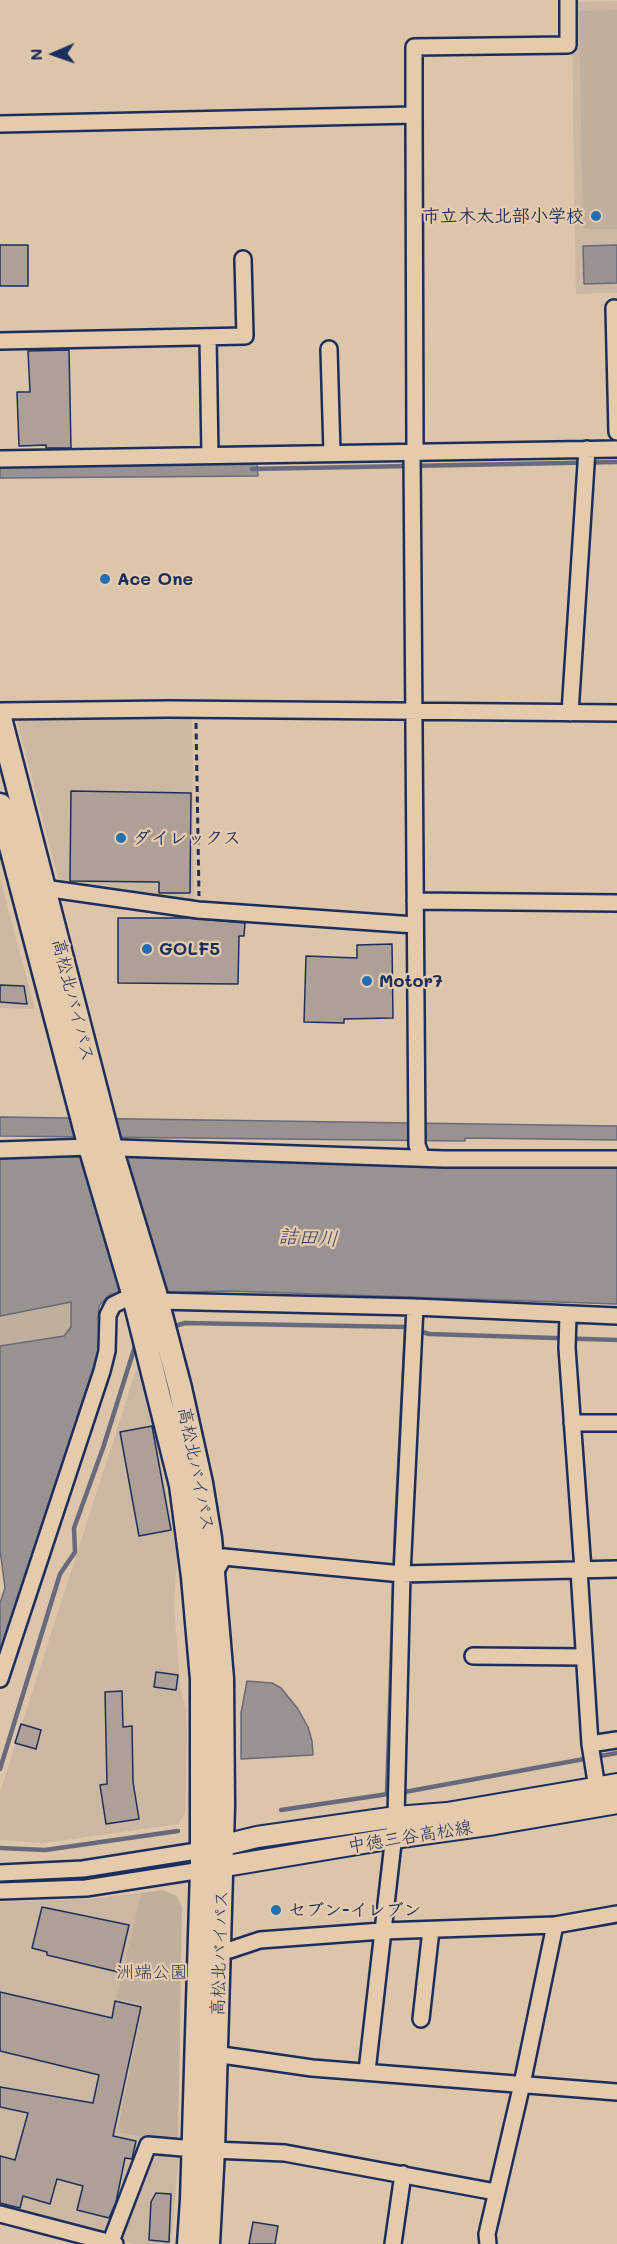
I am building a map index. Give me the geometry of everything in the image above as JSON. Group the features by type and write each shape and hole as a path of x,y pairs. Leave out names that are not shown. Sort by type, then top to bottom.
{"highway":[{"name":"高松北バイパス","path":"0,718 44,888 91,1109"},
{"name":"高松北バイパス","path":"0,805 91,1109 169,1390 201,1483 214,1574 222,1679 212,1858 204,2149 208,2244"},
{"name":"高松北バイパス","path":"169,1390 198,1628 220,1950 207,2053"},
{"name":"高松北バイパス","path":"189,2244 204,2149"}],"main road":[{"name":"中徳三谷高松線","path":"212,1858 257,1837 396,1809 447,1813 595,1778 617,1784"},
{"name":"中徳三谷高松線","path":"212,1858 394,1838 495,1824 617,1803"}],"street":[{"path":"419,1152 412,474 414,47 568,45 568,0"},
{"path":"0,124 414,115"},
{"path":"0,341 245,336 243,259"},
{"path":"614,308 617,432"},
{"path":"208,337 210,455"},
{"path":"329,349 332,453"},
{"path":"570,713 587,449"},
{"path":"0,459 617,449"},
{"path":"0,711 617,713"},
{"path":"44,888 199,910 415,925"},
{"path":"415,901 617,903"},
{"path":"0,1150 101,1148 419,1152 617,1159"},
{"path":"0,1679 102,1371 107,1352 108,1315 112,1305 123,1300 145,1299 567,1321 617,1316"},
{"path":"367,2071 396,1809 402,1574 415,1313"},
{"path":"567,1321 584,1657 590,1744 595,1778"},
{"path":"572,1423 617,1423"},
{"path":"214,1574 224,1557 402,1574 617,1569"},
{"path":"474,1656 584,1657"},
{"path":"590,1744 617,1740"},
{"path":"0,1873 83,1869 212,1858"},
{"path":"0,1891 86,1888 212,1858"},
{"path":"220,1950 230,1950 260,1940 382,1931 555,1925 617,1914"},
{"path":"488,2244 487,2234 522,2084 555,1925"},
{"path":"418,2010 431,1930"},
{"path":"207,2053 312,2068 617,2092"},
{"path":"0,2214 112,2244 148,2145 285,2153 496,2192"},
{"path":"393,2244 403,2174"}],"path":[{"path":"196,710 199,910"}],"shaded area":[{"name":"市立木太北部小学校","path":"617,1 617,293 576,294 572,47 574,2"},
{"path":"189,717 192,721 194,906 60,885 17,721 24,718"},
{"path":"0,878 35,1009 0,1008"},
{"path":"138,1364 163,1472 177,1558 174,1605 180,1685 186,1709 187,1733 185,1813 178,1824 44,1843 0,1840 0,1792"},
{"path":"141,1893 116,1999 143,2005 117,2132 146,2138 109,2237 0,2208 0,1902 86,1899"},
{"path":"150,2147 179,2151 171,2244 134,2244 115,2239"}],"green space":[{"name":"市立木太北部小学校","path":"617,10 617,229 583,229 579,11"},
{"path":"71,1301 71,1327 64,1336 0,1346 0,1316"},
{"name":"洲端公園","path":"162,1890 177,1896 182,1907 178,2144 117,2132 143,2005 116,1999 141,1893"}],"water":[{"path":"617,245 617,283 584,284 583,246"},
{"path":"257,463 258,476 0,478 0,465 123,466"},
{"path":"0,1117 617,1126 617,1140 465,1138 465,1141 0,1136"},
{"name":"詰田川","path":"0,1158 422,1158 617,1163 617,1304 228,1291 110,1294 99,1306 100,1353 0,1658 0,1603 5,1588 0,1550 0,1346 64,1336 71,1327 71,1302 0,1316"},
{"path":"247,1681 272,1683 281,1688 298,1709 308,1727 313,1755 241,1759 241,1713"}],"building":[{"path":"0,245 28,245 28,286 0,286"},
{"path":"69,350 71,448 46,448 46,445 19,446 17,392 30,392 28,351"},
{"path":"71,791 191,793 190,893 159,893 159,882 70,881"},
{"path":"118,918 187,918 245,923 244,936 239,936 238,984 118,983"},
{"path":"392,944 393,1018 344,1019 344,1023 304,1022 306,956 357,958 357,945"},
{"path":"0,985 24,986 27,1004 0,1002"},
{"path":"152,1426 171,1530 139,1536 120,1432"},
{"path":"156,1672 178,1675 176,1690 154,1687"},
{"path":"122,1691 123,1727 132,1726 133,1782 139,1819 106,1824 100,1785 107,1784 105,1692"},
{"path":"21,1724 41,1730 36,1749 15,1743"},
{"path":"42,1907 129,1925 118,1972 47,1955 47,1952 32,1948"},
{"path":"0,1992 112,2018 115,2001 141,2007 113,2136 136,2141 132,2159 125,2158 116,2202 109,2218 77,2210 83,2186 57,2179 50,2204 23,2196 20,2208 0,2203 0,2156 15,2160 28,2113 0,2107 0,2087 93,2103 99,2075 0,2051"},
{"path":"156,2193 171,2194 169,2242 149,2240 151,2202"},
{"path":"253,2222 278,2226 275,2244 249,2244"}],"waterway":[{"path":"252,469 617,462"},
{"path":"172,1327 185,1323 407,1327 429,1334 617,1340"},
{"path":"387,1794 396,1527 406,1329"},
{"path":"0,1769 60,1574 75,1552 74,1528 103,1448 136,1343"},
{"path":"399,1793 617,1753"},
{"path":"281,1810 388,1794"},
{"path":"0,1848 45,1850 178,1831"}],"place":[{"name":"市立木太北部小学校","path":"596,216"},
{"name":"Ace One","path":"105,579"},
{"name":"ダイレックス","path":"121,838"},
{"name":"GOLF5","path":"147,949"},
{"name":"Motor7","path":"367,981"},
{"name":"セブン-イレブン","path":"276,1910"}]}
